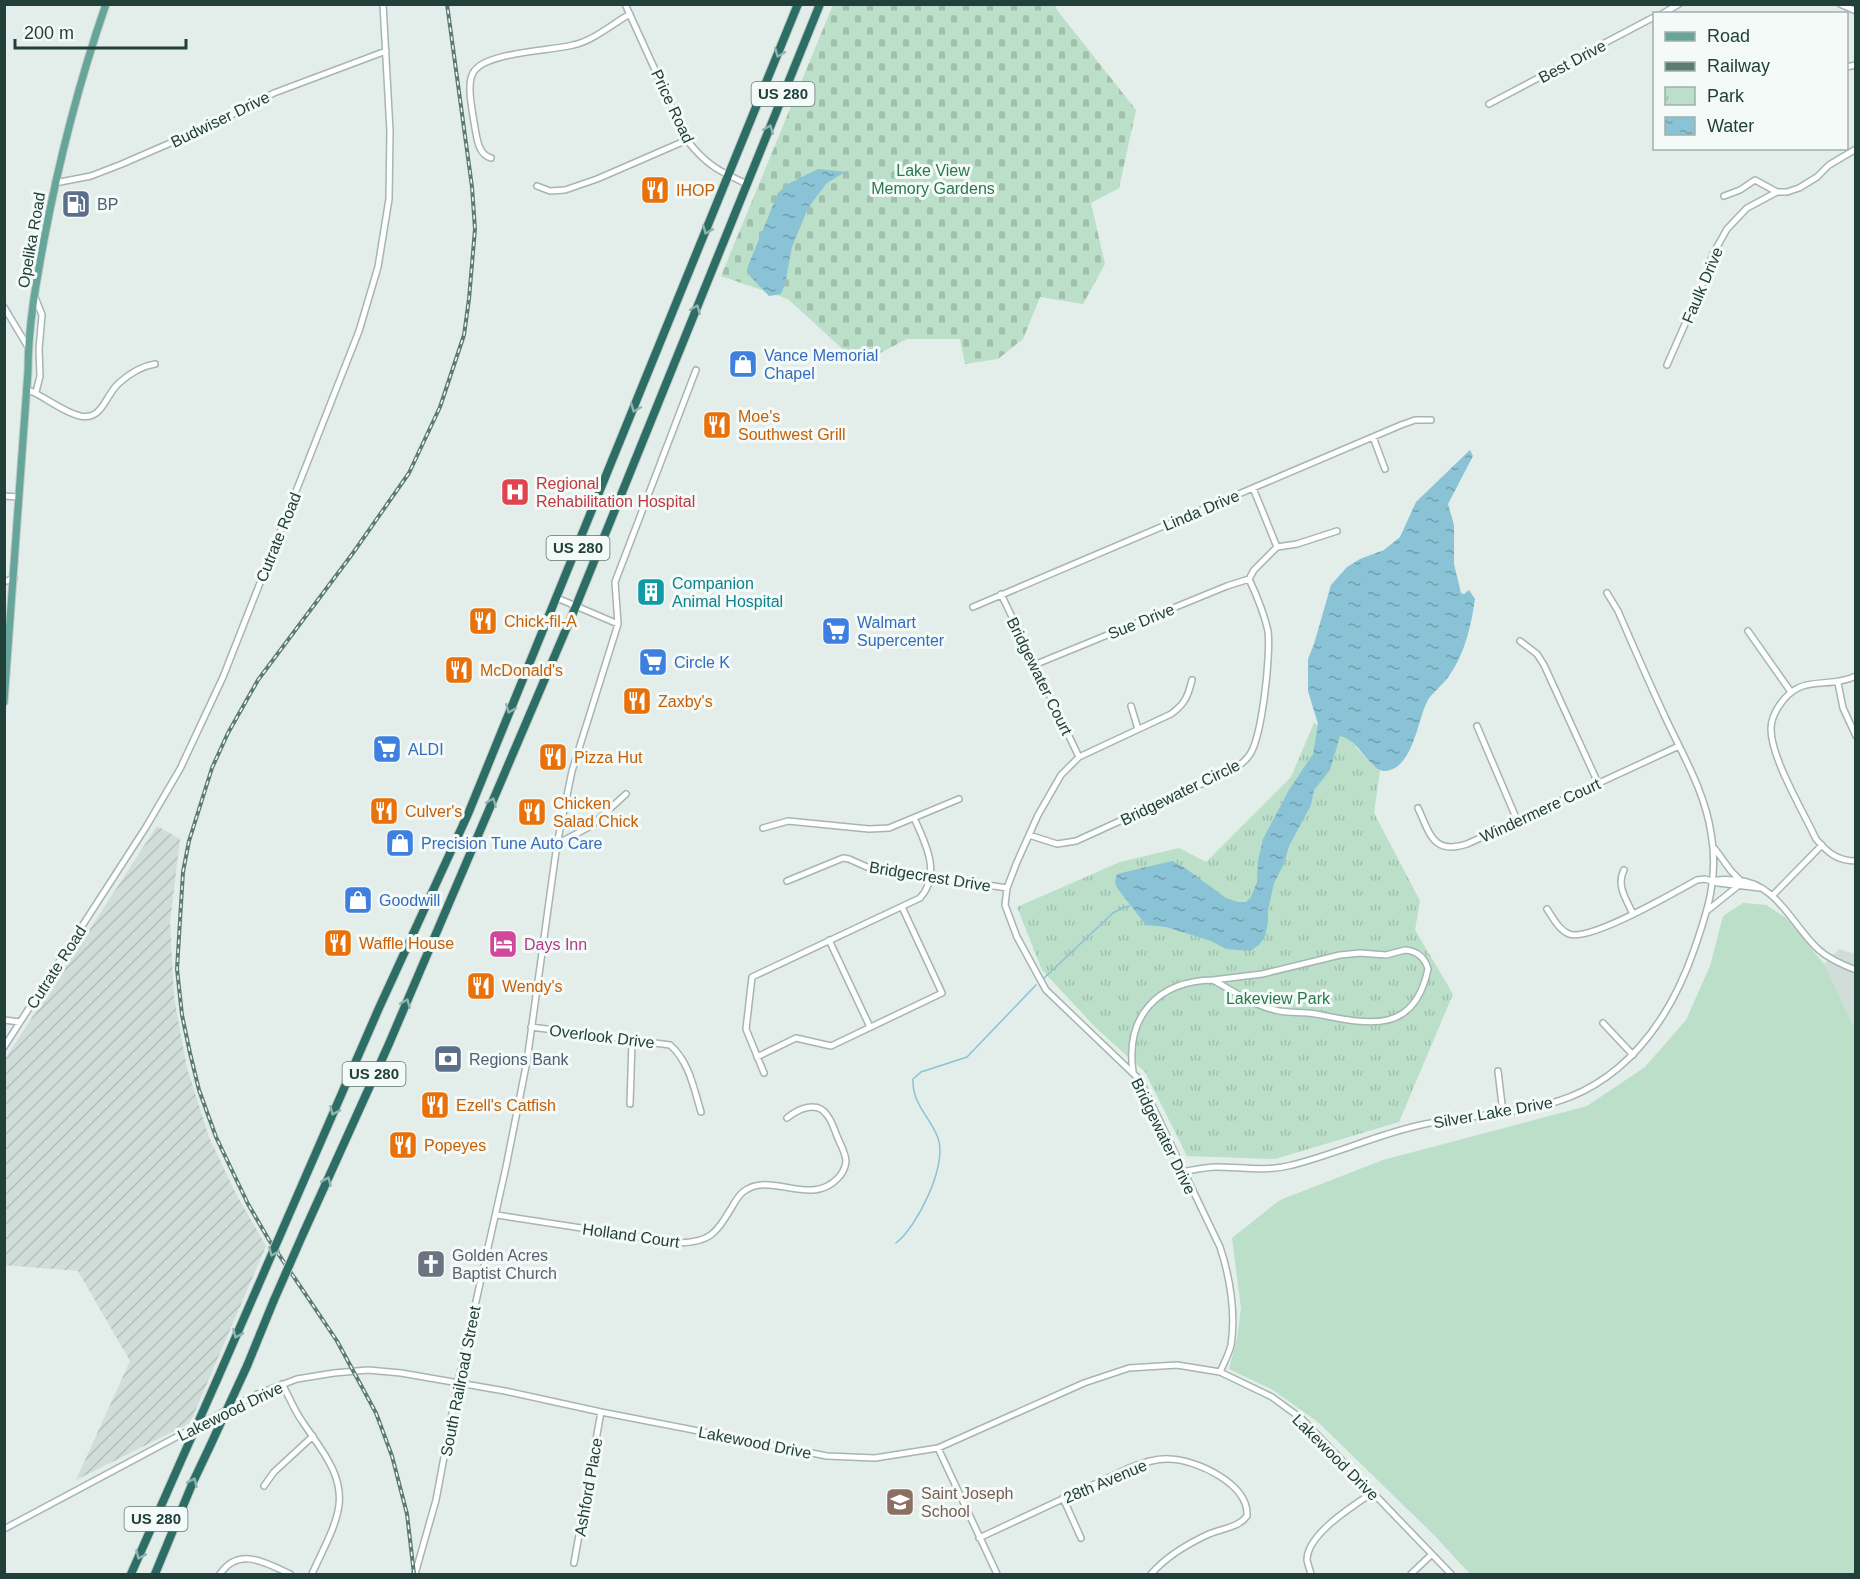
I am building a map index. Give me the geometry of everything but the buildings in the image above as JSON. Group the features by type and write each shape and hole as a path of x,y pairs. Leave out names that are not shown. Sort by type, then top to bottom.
{"highway":[{"name":"US 280","path":"131,1575 388,988 468,814 798,4"},
{"name":"US 280","path":"155,1575 193,1482 247,1366 303,1234 392,1037 576,606 820,4"}],"main road":[{"name":"Opelika Road","path":"4,702 28,347 34,297 55,183 79,88 106,4"}],"street":[{"name":"Cutrate Road","path":"4,1047 146,827 185,759 223,676 359,331 378,267 389,200 391,165 383,4"},
{"name":"Price Road","path":"625,4 687,140 701,159 747,184"},
{"path":"1665,12 1678,4"},
{"path":"1840,4 1856,11"},
{"path":"491,158 481,152 476,132 470,79 476,68 494,59 580,43 630,14"},
{"name":"Best Drive","path":"1489,104 1653,18"},
{"name":"Budwiser Drive","path":"55,183 91,176 122,164 221,120 274,93 386,51"},
{"path":"537,186 550,191 565,190 595,180 687,140"},
{"name":"Faulk Drive","path":"1667,365 1703,283 1713,254 1727,229 1748,208 1777,192 1799,188 1856,149"},
{"path":"1724,196 1740,190 1755,180 1777,192"},
{"path":"34,297 42,315 39,349 40,376 36,392"},
{"path":"4,307 28,347"},
{"path":"26,389 36,392 76,415 89,417 101,410 119,382 142,368 155,364"},
{"name":"South Railroad Street","path":"415,1575 436,1500 458,1382 497,1215 527,1061 557,844 572,771 618,624 615,582 696,370"},
{"name":"Linda Drive","path":"973,607 1373,437 1415,420 1431,420"},
{"path":"1373,437 1385,469"},
{"path":"1253,488 1277,547"},
{"path":"4,496 18,497"},
{"path":"1249,579 1254,570 1277,547 1298,544 1337,531"},
{"path":"4,582 14,579"},
{"name":"Sue Drive","path":"1034,664 1249,579"},
{"name":"Bridgewater Circle","path":"1029,835 1057,844 1076,842 1239,766 1252,752 1260,727 1269,646 1264,614 1249,579"},
{"name":"Silver Lake Drive","path":"1182,1172 1213,1167 1253,1169 1293,1165 1407,1128 1545,1105 1582,1091 1616,1070 1633,1055 1661,1021 1681,986 1713,891 1713,846 1701,794 1618,611 1607,593"},
{"name":"Bridgewater Court","path":"1001,594 1079,757"},
{"path":"557,598 618,624"},
{"path":"1748,631 1791,692"},
{"path":"1520,641 1537,654 1544,665 1598,783"},
{"path":"1856,676 1838,683 1801,687 1791,692 1779,708 1770,727 1774,752 1816,839 1835,858 1856,861"},
{"name":"Bridgewater Drive","path":"1192,680 1188,695 1181,706 1171,714 1079,757 1061,775 1050,791 1029,835 1007,888 1005,905 1017,938 1046,990 1133,1072 1145,1091 1220,1247 1226,1266 1231,1305 1230,1346 1220,1371"},
{"path":"1838,683 1843,708 1856,736"},
{"path":"1131,706 1138,729"},
{"path":"1477,726 1517,820"},
{"name":"Windermere Court","path":"1418,808 1435,841 1447,848 1467,844 1679,747"},
{"path":"557,844 591,826 626,794"},
{"path":"763,828 789,821 868,829 889,828 958,799"},
{"path":"764,1072 746,1023 752,976 920,897 925,892 931,862 926,843 914,818"},
{"path":"1772,896 1822,845"},
{"name":"Silver Lake Drive","path":"1707,911 1740,883 1713,846"},
{"name":"Bridgecrest Drive","path":"787,881 843,858 867,867 1007,888"},
{"path":"1624,870 1620,878 1620,886 1633,914"},
{"path":"1547,909 1558,926 1578,936 1590,934 1633,914 1697,880 1740,883 1760,888 1779,901 1821,952 1844,966 1856,970"},
{"path":"757,1057 796,1038 831,1046 942,993 902,907"},
{"path":"828,940 870,1027"},
{"path":"1133,1072 1131,1054 1134,1032 1142,1013 1155,998 1192,981 1242,978 1340,955 1360,953 1386,955 1405,950 1412,951 1423,958 1428,969 1413,1006 1391,1020 1372,1022 1352,1022 1313,1013 1273,1010 1213,980"},
{"name":"Cutrate Road","path":"4,1020 20,1022"},
{"path":"1603,1023 1633,1055"},
{"name":"Overlook Drive","path":"531,1027 669,1045 676,1050 692,1081 701,1112"},
{"path":"630,1104 632,1041"},
{"path":"1498,1071 1503,1113"},
{"name":"Holland Court","path":"497,1215 679,1243 706,1239 716,1232 738,1198 749,1189 775,1186 815,1191 831,1184 841,1175 845,1169 845,1156 827,1113 815,1107 808,1107 787,1118"},
{"name":"Lakewood Drive","path":"4,1529 229,1408 282,1384 334,1373 368,1370 401,1373 552,1400 601,1412 827,1456 875,1458 938,1448 1084,1383 1129,1368 1177,1365 1220,1371 1272,1397 1302,1419 1452,1575"},
{"path":"282,1384 300,1420 325,1452 337,1484 339,1504 334,1524 312,1575"},
{"name":"Ashford Place","path":"574,1563 601,1412"},
{"path":"264,1486 274,1472 313,1436"},
{"path":"938,1448 997,1575"},
{"name":"28th Avenue","path":"979,1538 1148,1461 1168,1458 1188,1461 1223,1478 1238,1492 1245,1503 1247,1516 1237,1525 1212,1533 1176,1552 1151,1575"},
{"path":"1311,1575 1307,1559 1315,1539 1343,1512 1372,1493"},
{"path":"1063,1498 1081,1538"},
{"path":"1410,1575 1431,1555"},
{"path":"220,1575 229,1564 241,1559 254,1559 290,1575"}],"shaded area":[{"path":"157,826 180,839 170,922 174,997 187,1068 209,1137 236,1194 266,1246 190,1423 76,1480 130,1361 78,1271 5,1265 5,1059"},
{"path":"1839,949 1855,954 1855,1029 1824,964"}],"green space":[{"name":"Lake View Memory Gardens","path":"833,5 1055,5 1136,110 1119,188 1091,203 1105,264 1083,304 1040,297 1023,339 998,359 965,364 960,339 907,339 859,364 788,299 721,276"},
{"name":"Lakeview Park","path":"1314,723 1349,739 1380,771 1374,813 1420,901 1415,930 1453,994 1399,1122 1275,1159 1187,1156 1145,1072 1096,1028 1042,970 1017,907 1120,862 1179,848 1206,862 1291,777"},
{"path":"1743,903 1766,905 1786,918 1824,964 1855,1029 1855,1574 1470,1574 1434,1535 1319,1423 1273,1390 1229,1369 1237,1338 1241,1308 1232,1238 1280,1200 1383,1160 1587,1106 1645,1067 1686,1020 1710,966 1723,916"}],"water":[{"path":"818,169 845,172 827,183 808,208 792,247 781,294 769,296 749,275 748,266 778,193 788,184"},
{"path":"1470,450 1473,456 1448,504 1454,525 1454,564 1461,593 1464,594 1469,590 1475,599 1472,619 1459,658 1449,676 1428,700 1412,744 1402,762 1394,768 1380,770 1374,767 1353,743 1340,736 1330,770 1314,790 1311,805 1289,846 1284,864 1274,883 1265,936 1259,945 1250,951 1226,949 1211,941 1166,927 1146,925 1117,888 1115,882 1117,874 1172,861 1226,898 1246,902 1251,897 1257,882 1258,861 1263,839 1289,790 1313,754 1318,724 1308,691 1308,659 1331,585 1347,567 1360,559 1384,550 1400,537 1416,502"}],"waterway":[{"path":"1043,979 1113,913 1130,906"},
{"path":"896,1243 913,1224 921,1210 929,1195 939,1164 938,1138 915,1096 913,1079 921,1072 967,1057 1036,985"}],"railway":[{"path":"414,1574 407,1514 392,1456 376,1413 337,1341 269,1240 248,1204 216,1137 199,1090 190,1053 182,1015 177,969 183,872 189,841 212,768 228,733 258,680 353,553 409,473 440,407 464,335 475,229 472,187 447,4"}],"place":[{"name":"IHOP","path":"655,190"},
{"name":"BP","path":"76,204"},
{"name":"Vance Memorial Chapel","path":"743,364"},
{"name":"Moe's Southwest Grill","path":"717,425"},
{"name":"Regional Rehabilitation Hospital","path":"515,492"},
{"name":"Companion Animal Hospital","path":"651,592"},
{"name":"Chick-fil-A","path":"483,621"},
{"name":"Walmart Supercenter","path":"836,631"},
{"name":"Circle K","path":"653,662"},
{"name":"McDonald's","path":"459,670"},
{"name":"Zaxby's","path":"637,701"},
{"name":"ALDI","path":"387,749"},
{"name":"Pizza Hut","path":"553,757"},
{"name":"Culver's","path":"384,811"},
{"name":"Chicken Salad Chick","path":"532,812"},
{"name":"Precision Tune Auto Care","path":"400,843"},
{"name":"Goodwill","path":"358,900"},
{"name":"Waffle House","path":"338,943"},
{"name":"Days Inn","path":"503,944"},
{"name":"Wendy's","path":"481,986"},
{"name":"Regions Bank","path":"448,1059"},
{"name":"Ezell's Catfish","path":"435,1105"},
{"name":"Popeyes","path":"403,1145"},
{"name":"Golden Acres Baptist Church","path":"431,1264"},
{"name":"Saint Joseph School","path":"900,1502"}]}
